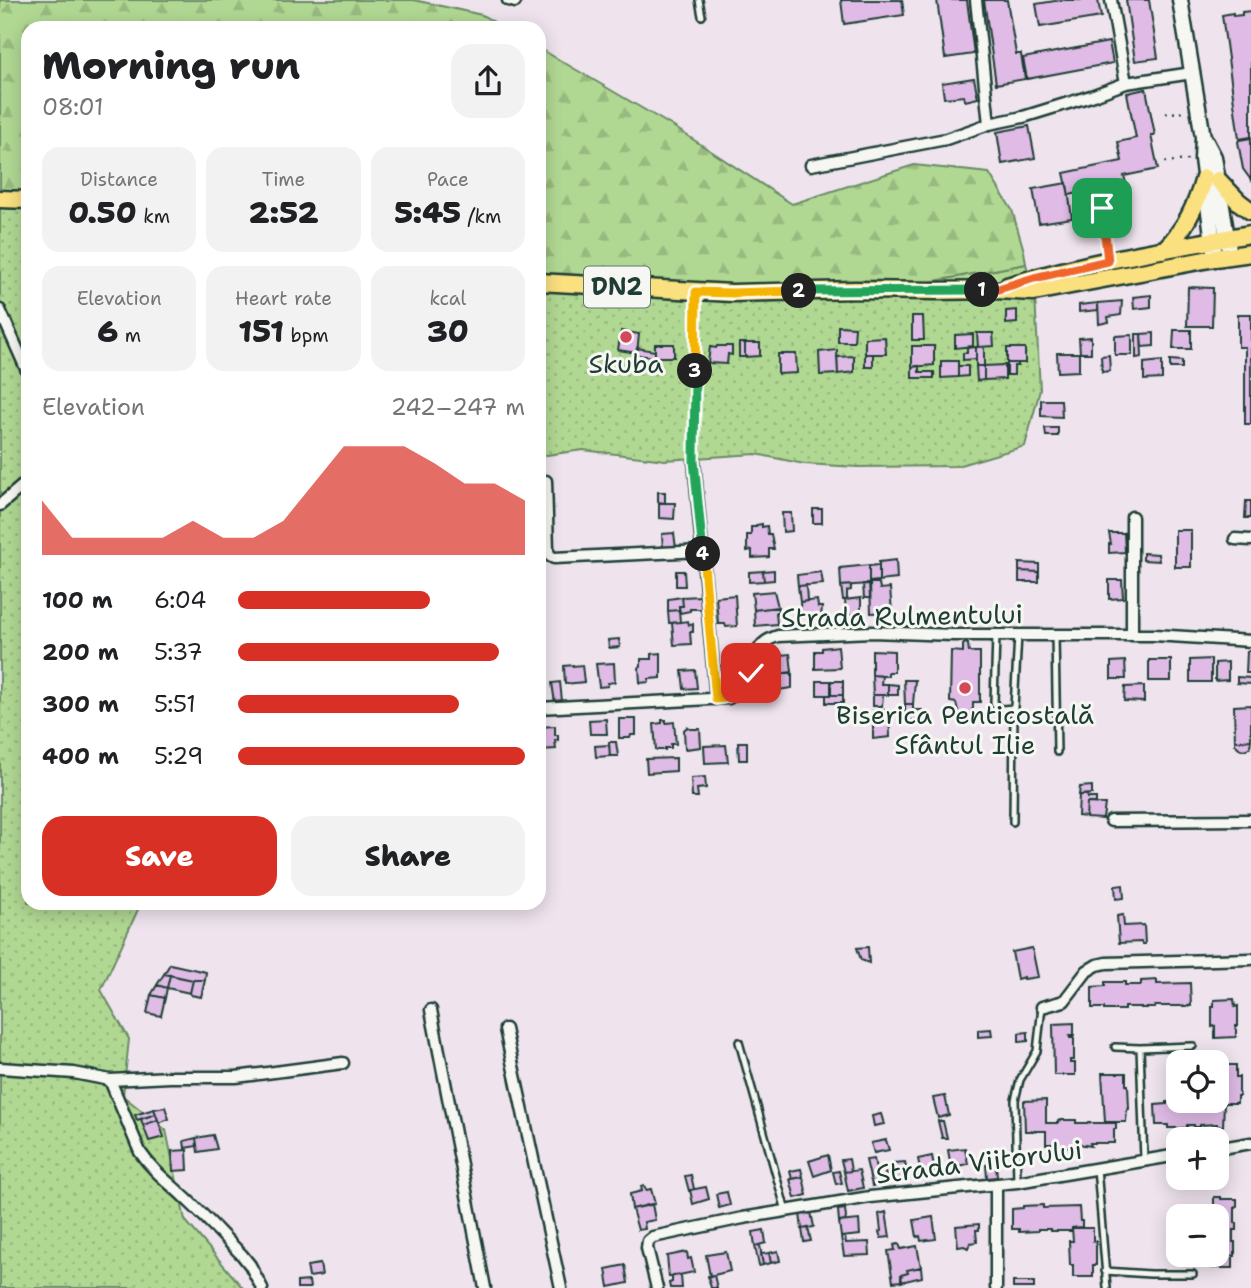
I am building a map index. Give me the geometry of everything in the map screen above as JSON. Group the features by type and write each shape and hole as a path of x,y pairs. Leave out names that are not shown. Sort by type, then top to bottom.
{"main road":[{"path":"1182,0 1203,137 1202,159 1211,179 1223,257"},
{"path":"1164,250 1189,219 1200,194 1211,179 1214,157 1203,137"},
{"path":"1211,179 1251,211"},
{"path":"0,199 21,200"},
{"name":"DN2","path":"995,290 1108,261 1251,234"},
{"name":"DN2","path":"546,282 732,293 855,290 1034,292 1251,253"}],"street":[{"path":"976,0 989,124"},
{"path":"1111,0 1126,83"},
{"path":"811,165 946,139 1126,83 1192,73"},
{"path":"0,310 21,357"},
{"path":"694,461 716,699"},
{"path":"547,481 548,551 554,558 702,551"},
{"path":"0,505 21,487"},
{"path":"1132,517 1132,635"},
{"path":"1236,539 1251,540"},
{"name":"Strada Rulmentului","path":"546,708 729,698 748,681 754,659 762,646 766,641 778,636 872,632 1154,635 1251,642"},
{"path":"1111,821 1251,820"},
{"path":"1042,1007 1064,1001 1087,971 1097,965 1251,959"},
{"path":"430,1010 485,1288"},
{"path":"505,1029 561,1288"},
{"path":"0,1068 74,1073 110,1080 236,1077 343,1063"},
{"path":"110,1080 146,1161 242,1255 262,1288"},
{"path":"1229,1147 1251,1143"},
{"name":"Strada Viitorului","path":"657,1288 647,1248 648,1241 653,1237 743,1218 870,1197 996,1185 1166,1157"},
{"path":"996,1185 996,1288"}],"lane":[{"path":"699,0 702,16"},
{"path":"1055,634 1057,752"},
{"path":"996,635 994,703 1002,709 1014,708"},
{"path":"1013,821 1018,635"},
{"path":"1017,1182 1015,1100 1020,1080 1037,1051 1042,1007"},
{"path":"738,1042 786,1211"},
{"path":"1115,1047 1193,1046"},
{"path":"1140,1048 1144,1160"},
{"path":"1097,1168 1107,1288"},
{"path":"1105,1271 1193,1274"}],"path":[{"path":"1166,113 1199,111"},
{"path":"1165,162 1202,159"},
{"path":"1102,208 1108,261"},
{"path":"694,461 696,292"}],"green space":[{"path":"0,0 414,0 482,15 492,21 21,21 21,192 0,190"},
{"path":"546,52 674,127 792,204 914,165 989,173 1012,210 1026,264 897,288 674,284 546,276"},
{"path":"0,190 21,192 21,910 138,910 101,990 129,1039 123,1096 166,1130 185,1220 243,1288 0,1288"},
{"path":"1026,264 1035,295 1040,390 1025,446 957,466 858,467 804,464 756,454 665,460 583,450 546,455 546,276 897,288"}],"building":[{"path":"841,0 902,0 904,15 844,24"},
{"path":"937,0 967,0 974,54 945,58"},
{"path":"984,0 1007,0 1016,54 1021,54 1025,79 996,84"},
{"path":"1061,0 1098,0 1101,17 1040,27 1036,4"},
{"path":"1126,0 1149,0 1158,58 1135,61"},
{"path":"1251,11 1251,137 1239,139 1222,15 1242,15 1242,12"},
{"path":"1109,42 1113,63 1027,79 1023,58"},
{"path":"974,78 978,98 965,101 964,96 944,98 942,83"},
{"path":"1146,89 1158,169 1124,176 1126,183 1069,195 1064,173 1122,161 1118,142 1136,138 1127,93"},
{"path":"1029,126 1035,158 1002,164 997,132"},
{"path":"1251,138 1251,180 1243,169 1238,142"},
{"path":"1067,183 1072,218 1039,223 1033,189"},
{"path":"1188,287 1213,288 1212,326 1187,326"},
{"path":"1151,295 1151,307 1134,309 1133,297"},
{"path":"1122,301 1121,315 1108,317 1109,322 1099,324 1098,303"},
{"path":"1098,303 1098,310 1079,312 1079,305"},
{"path":"1017,310 1017,323 1006,324 1006,311"},
{"path":"1238,314 1251,314 1251,424 1245,424 1245,347 1238,347"},
{"path":"912,316 923,316 924,340 912,340"},
{"path":"838,326 855,327 854,342 838,342"},
{"path":"1174,330 1191,330 1191,349 1173,349"},
{"path":"621,331 639,334 637,353 618,350"},
{"path":"977,333 993,333 994,346 978,347"},
{"path":"1154,333 1154,346 1142,347 1141,334"},
{"path":"973,334 973,346 955,348 955,335"},
{"path":"1136,334 1141,334 1142,357 1136,358"},
{"path":"1132,335 1132,355 1115,355 1115,336"},
{"path":"885,337 886,354 865,354 865,338"},
{"path":"1091,337 1091,353 1080,353 1079,338"},
{"path":"739,343 745,343 745,357 739,357"},
{"path":"745,343 760,343 760,356 745,357"},
{"path":"655,344 674,344 674,357 655,357"},
{"path":"732,346 732,355 728,354 727,364 708,363 710,347"},
{"path":"912,346 934,346 934,365 912,367"},
{"path":"976,347 984,347 984,366 976,366"},
{"path":"976,347 976,359 963,360 963,353 967,353 967,348"},
{"path":"637,348 655,351 655,357 636,355"},
{"path":"1007,348 1025,348 1025,363 1007,363"},
{"path":"837,350 838,374 820,375 819,352"},
{"path":"1057,353 1079,353 1079,371 1058,372"},
{"path":"778,354 796,354 797,373 778,374"},
{"path":"865,354 873,354 873,367 865,367"},
{"path":"1109,355 1110,371 1102,372 1101,356"},
{"path":"854,356 854,372 838,374 837,357"},
{"path":"1170,360 1182,361 1182,368 1170,368"},
{"path":"941,361 958,361 958,377 941,378"},
{"path":"1162,361 1162,379 1144,380 1144,363"},
{"path":"1007,363 1018,363 1018,366 1014,366 1014,375 1007,375"},
{"path":"1005,365 1005,379 984,380 984,366"},
{"path":"919,366 919,372 934,372 934,378 912,378 912,367"},
{"path":"958,366 968,366 968,376 958,377"},
{"path":"976,366 984,366 984,380 977,381"},
{"path":"1041,400 1061,400 1062,417 1041,416"},
{"path":"1045,428 1058,428 1058,436 1046,436"},
{"path":"658,492 665,492 665,503 658,502"},
{"path":"1246,501 1251,501 1251,518 1245,518"},
{"path":"659,503 675,503 674,519 659,518"},
{"path":"813,509 822,509 822,523 813,523"},
{"path":"813,509 822,509 822,523 813,523"},
{"path":"782,513 791,513 792,531 783,532"},
{"path":"762,524 762,527 767,526 768,534 771,534 774,549 769,549 769,557 752,558 752,550 747,551 747,535 751,535 751,527"},
{"path":"1175,530 1191,530 1191,567 1175,567"},
{"path":"674,533 676,548 663,549 662,534"},
{"path":"1109,533 1124,533 1125,552 1109,553"},
{"path":"1143,553 1158,554 1159,561 1143,560"},
{"path":"896,560 897,579 879,581 879,562"},
{"path":"1019,563 1039,564 1039,572 1019,571"},
{"path":"869,565 869,584 841,586 840,568"},
{"path":"879,565 879,581 869,582 869,566"},
{"path":"774,570 774,580 764,581 763,571"},
{"path":"676,571 684,571 685,586 676,586"},
{"path":"763,571 764,581 749,582 749,572"},
{"path":"1019,571 1039,572 1039,582 1019,582"},
{"path":"821,572 823,584 798,586 797,575"},
{"path":"1109,580 1122,580 1123,598 1109,599"},
{"path":"870,583 879,583 880,589 890,588 892,612 871,613"},
{"path":"863,584 869,584 870,598 864,598"},
{"path":"806,585 807,601 800,602 798,586"},
{"path":"851,585 851,590 847,591 847,600 843,600 841,586"},
{"path":"774,591 778,607 754,610 752,593"},
{"path":"735,595 737,626 726,627 725,624 718,624 716,597"},
{"path":"701,596 702,609 690,609 680,613 679,606 683,606 682,597"},
{"path":"682,597 683,606 679,606 679,610 668,611 668,599"},
{"path":"861,598 861,614 846,615 845,600"},
{"path":"817,600 818,607 822,607 821,617 801,617 800,602"},
{"path":"778,607 777,624 755,626 754,610"},
{"path":"679,610 680,622 669,623 668,611"},
{"path":"688,621 689,625 693,624 693,632 690,632 691,644 674,645 672,623"},
{"path":"619,639 620,647 609,648 608,640"},
{"name":"Biserica Penticostală Sfântul Ilie","path":"965,643 968,644 969,652 980,652 980,702 973,702 969,715 963,716 956,703 950,702 951,651 963,652"},
{"path":"838,646 840,668 815,669 815,651"},
{"path":"872,650 894,651 894,672 888,672 888,676 872,675"},
{"path":"1247,651 1251,651 1251,673 1246,673"},
{"path":"661,653 661,678 640,683 641,659 652,659 652,654"},
{"path":"790,654 792,672 772,675 772,656"},
{"path":"1211,659 1211,682 1190,682 1190,660"},
{"path":"1149,660 1171,660 1171,681 1149,681"},
{"path":"1125,661 1126,679 1111,679 1111,662"},
{"path":"1228,662 1228,680 1215,681 1215,663"},
{"path":"614,663 615,682 599,687 596,664"},
{"path":"582,665 584,682 565,684 564,666"},
{"path":"729,665 730,678 720,679 719,666"},
{"path":"695,670 697,688 684,689 682,671"},
{"path":"772,671 772,675 792,672 792,688 771,691 769,672"},
{"path":"872,675 882,676 881,684 888,684 888,695 873,695"},
{"path":"1237,677 1251,678 1251,684 1237,683"},
{"path":"904,680 915,680 913,704 905,704"},
{"path":"817,681 831,681 831,695 817,695"},
{"path":"831,681 843,681 843,695 831,695"},
{"path":"560,682 562,701 555,703 552,683"},
{"path":"888,684 898,685 898,695 888,695"},
{"path":"1144,686 1144,702 1124,701 1125,687"},
{"path":"826,695 843,695 843,703 826,703"},
{"path":"873,695 883,695 882,706 873,706"},
{"path":"905,704 913,704 913,710 922,710 922,719 905,720"},
{"path":"1251,705 1251,740 1235,741 1234,706"},
{"path":"889,710 890,737 873,739 873,711"},
{"path":"889,710 890,737 873,739 873,711"},
{"path":"606,719 607,734 590,734 589,720"},
{"path":"619,719 636,719 636,735 619,738"},
{"path":"662,720 666,720 666,723 674,722 676,744 671,744 671,748 665,750 656,750 654,724 662,723"},
{"path":"555,726 555,735 558,735 558,740 555,740 556,749 546,750 546,727"},
{"path":"687,727 700,729 701,747 685,749 684,730"},
{"path":"1251,740 1250,747 1245,750 1235,744 1235,741"},
{"path":"609,742 616,742 618,756 610,756"},
{"path":"738,742 747,742 747,760 739,760"},
{"path":"609,745 610,756 596,757 595,746"},
{"path":"726,745 728,762 705,763 704,746"},
{"path":"676,758 676,771 647,773 646,759"},
{"path":"705,777 706,788 697,789 698,797 692,797 691,778"},
{"path":"1092,786 1092,794 1079,795 1080,787"},
{"path":"1079,795 1096,798 1096,803 1087,803 1086,817 1078,816"},
{"path":"1087,803 1105,804 1103,819 1086,818"},
{"path":"1123,885 1124,898 1116,899 1115,886"},
{"path":"1123,915 1124,926 1144,925 1145,944 1119,943 1117,916"},
{"path":"868,947 869,963 861,960 857,948"},
{"path":"1032,948 1038,977 1017,979 1012,952"},
{"path":"170,964 206,972 205,980 164,974"},
{"path":"164,974 170,975 167,988 157,985"},
{"path":"170,975 193,980 190,993 167,988"},
{"path":"193,980 205,980 201,997 190,993"},
{"path":"1157,980 1157,984 1190,983 1191,1006 1124,1007 1124,1010 1092,1008 1092,987 1105,986 1105,982 1141,985 1141,981"},
{"path":"157,985 167,988 165,998 151,995"},
{"path":"151,995 165,998 161,1016 147,1013"},
{"path":"1234,999 1235,1007 1238,1006 1236,1037 1215,1038 1215,1026 1212,1027 1214,1000"},
{"path":"1074,1023 1074,1035 1069,1035 1074,1038 1074,1060 1070,1060 1070,1063 1075,1063 1075,1075 1054,1075 1053,1024"},
{"path":"991,1029 992,1036 978,1037 978,1030"},
{"path":"1028,1032 1028,1041 1019,1042 1019,1033"},
{"path":"1229,1065 1236,1065 1236,1077 1239,1077 1237,1103 1229,1103"},
{"path":"1102,1073 1126,1073 1129,1109 1126,1122 1105,1122"},
{"path":"945,1096 949,1115 938,1118 933,1098"},
{"path":"1046,1100 1046,1123 1076,1120 1076,1123 1116,1123 1114,1143 1053,1147 1053,1144 1046,1144 1046,1131 1025,1131 1024,1101"},
{"path":"1166,1104 1166,1113 1224,1113 1223,1126 1156,1125 1155,1105"},
{"path":"165,1107 169,1119 159,1123 154,1109"},
{"path":"154,1109 156,1114 137,1120 135,1115"},
{"path":"156,1114 158,1120 143,1125 141,1119"},
{"path":"881,1114 884,1124 874,1126 872,1116"},
{"path":"158,1120 164,1137 149,1141 143,1125"},
{"path":"938,1121 943,1121 947,1138 942,1138"},
{"path":"213,1135 217,1149 198,1152 196,1138"},
{"path":"196,1138 197,1146 185,1148 184,1141"},
{"path":"886,1140 889,1150 874,1153 871,1143"},
{"path":"965,1148 968,1164 951,1167 948,1150"},
{"path":"187,1150 188,1170 173,1171 172,1151"},
{"path":"828,1155 831,1170 814,1176 809,1161"},
{"path":"932,1156 935,1171 921,1173 918,1159"},
{"path":"849,1159 851,1171 844,1172 841,1160"},
{"path":"874,1159 876,1169 884,1167 887,1182 872,1186 866,1160"},
{"path":"905,1162 908,1178 896,1180 893,1163"},
{"path":"996,1164 997,1177 987,1178 986,1165"},
{"path":"801,1169 803,1177 792,1179 790,1171"},
{"path":"859,1170 863,1188 848,1191 844,1172"},
{"path":"839,1171 842,1183 836,1184 833,1172"},
{"path":"691,1175 694,1189 689,1191 685,1176"},
{"path":"803,1177 807,1195 795,1198 790,1179"},
{"path":"644,1185 646,1190 651,1189 655,1204 632,1209 630,1194 642,1191 641,1186"},
{"path":"706,1187 709,1199 693,1204 690,1190"},
{"path":"727,1192 730,1205 719,1208 716,1194"},
{"path":"1214,1197 1237,1199 1237,1230 1233,1230 1233,1268 1212,1268 1229,1267 1229,1204 1214,1204"},
{"path":"652,1204 655,1220 644,1222 645,1229 638,1230 632,1209"},
{"path":"1043,1205 1043,1208 1079,1207 1082,1227 1072,1228 1072,1231 1038,1229 1019,1232 1019,1229 1012,1229 1012,1209"},
{"path":"845,1209 845,1221 839,1222 838,1210"},
{"path":"811,1212 814,1227 802,1229 800,1214"},
{"path":"886,1212 890,1237 881,1238 879,1214"},
{"path":"933,1217 936,1239 921,1241 920,1236 917,1237 914,1220"},
{"path":"859,1220 860,1235 841,1237 839,1222"},
{"path":"979,1224 979,1230 976,1230 977,1242 970,1243 968,1248 958,1247 956,1226"},
{"path":"808,1228 811,1241 804,1242 802,1229"},
{"path":"1072,1228 1093,1228 1096,1265 1093,1265 1093,1277 1073,1277 1069,1241 1073,1241"},
{"path":"764,1230 766,1243 755,1246 753,1232"},
{"path":"841,1237 845,1237 846,1243 869,1242 870,1255 844,1256"},
{"path":"899,1244 901,1249 917,1246 921,1267 907,1270 908,1273 901,1275 902,1281 893,1282 888,1251 895,1250 894,1245"},
{"path":"760,1245 763,1265 759,1266 755,1246"},
{"path":"778,1251 780,1261 771,1263 769,1253"},
{"path":"687,1252 694,1272 669,1277 667,1256"},
{"path":"726,1252 730,1271 710,1276 706,1255"},
{"path":"769,1253 771,1263 763,1265 761,1254"},
{"path":"320,1264 322,1275 309,1277 307,1266"},
{"path":"625,1265 628,1283 609,1287 606,1269"},
{"path":"921,1267 922,1277 901,1282 901,1275 908,1273 907,1270"},
{"path":"681,1275 682,1288 670,1288 672,1276"},
{"path":"714,1275 717,1288 711,1288 708,1276"},
{"path":"309,1281 310,1288 297,1288 297,1282"},
{"path":"1013,1282 1034,1282 1034,1288 1013,1288"}],"place":[{"name":"Skuba","path":"626,337"},
{"name":"Biserica Penticostală Sfântul Ilie","path":"965,688"}],"route":[{"path":"751,673 748,681 735,695 716,699 694,461 696,292 995,290 1108,261 1102,208"}]}
